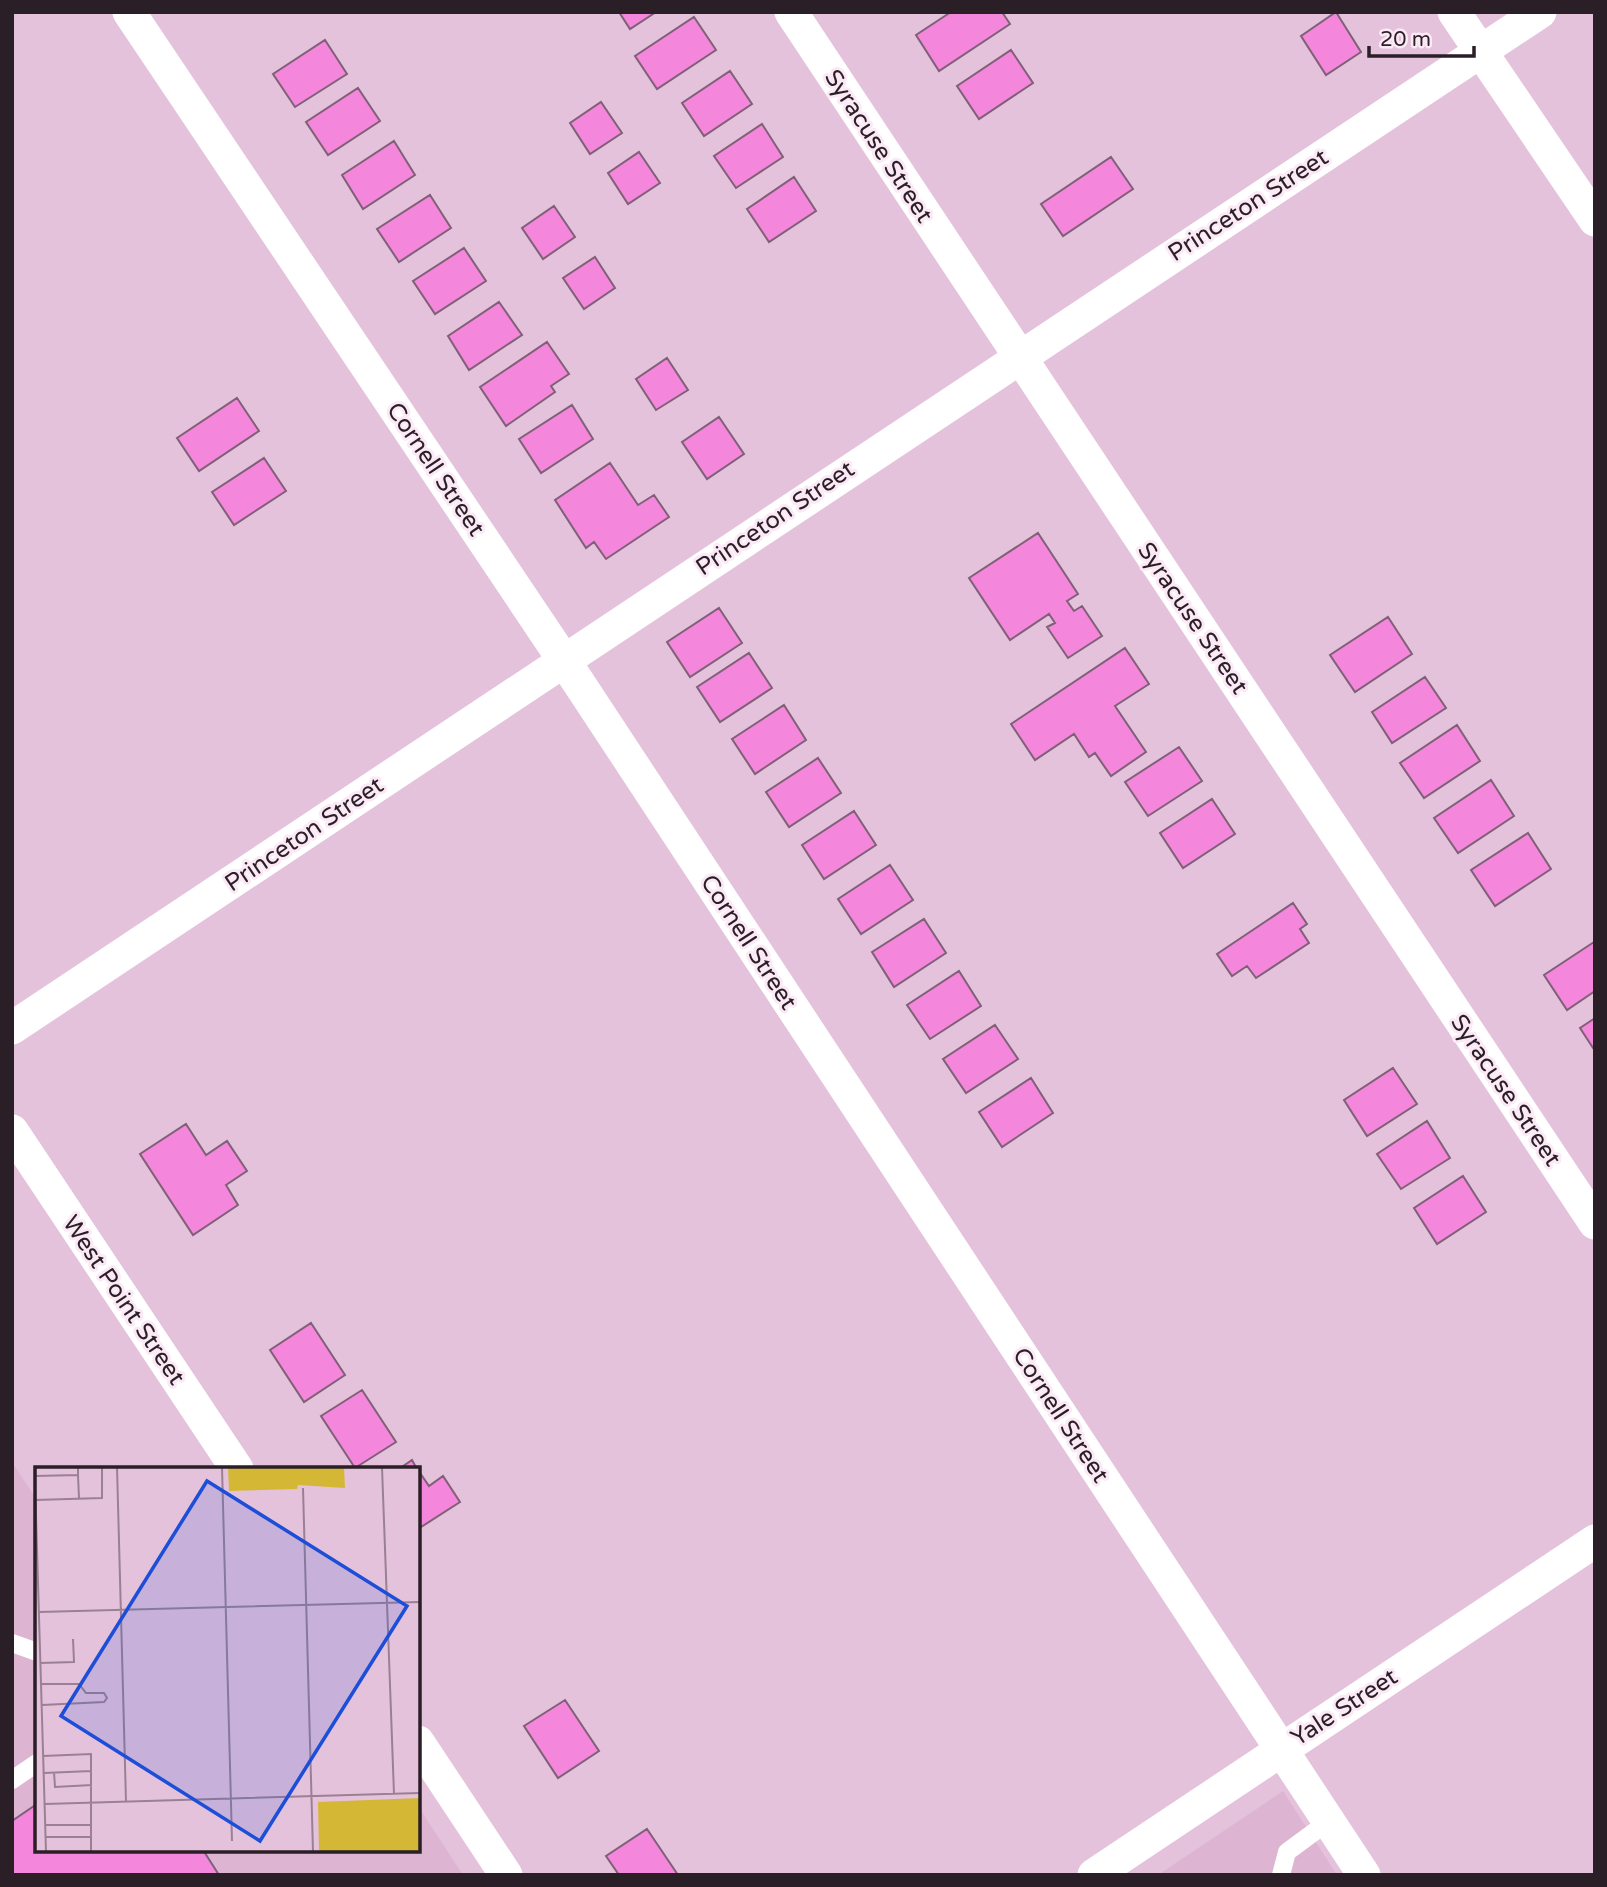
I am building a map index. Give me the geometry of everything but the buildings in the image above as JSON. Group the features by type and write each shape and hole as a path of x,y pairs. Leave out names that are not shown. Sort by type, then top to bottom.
{"street":[{"name":"Cornell Street","path":"129,12 563,659 1364,1875"},
{"name":"Syracuse Street","path":"791,12 1595,1223"},
{"path":"1454,12 1595,220"},
{"name":"Princeton Street","path":"12,1028 563,659 1540,12"},
{"name":"West Point Street","path":"12,1131 236,1467"},
{"name":"Yale Street","path":"1094,1875 1280,1748 1595,1541"},
{"path":"420,1745 506,1875"}],"lane":[{"path":"12,1643 35,1651"},
{"path":"12,1780 35,1764"},
{"path":"1281,1875 1287,1852 1329,1821"}],"shaded area":[{"path":"12,1462 35,1497 35,1852 420,1852 420,1809 463,1875 12,1875"},
{"path":"1283,1791 1337,1875 1158,1875"}]}
